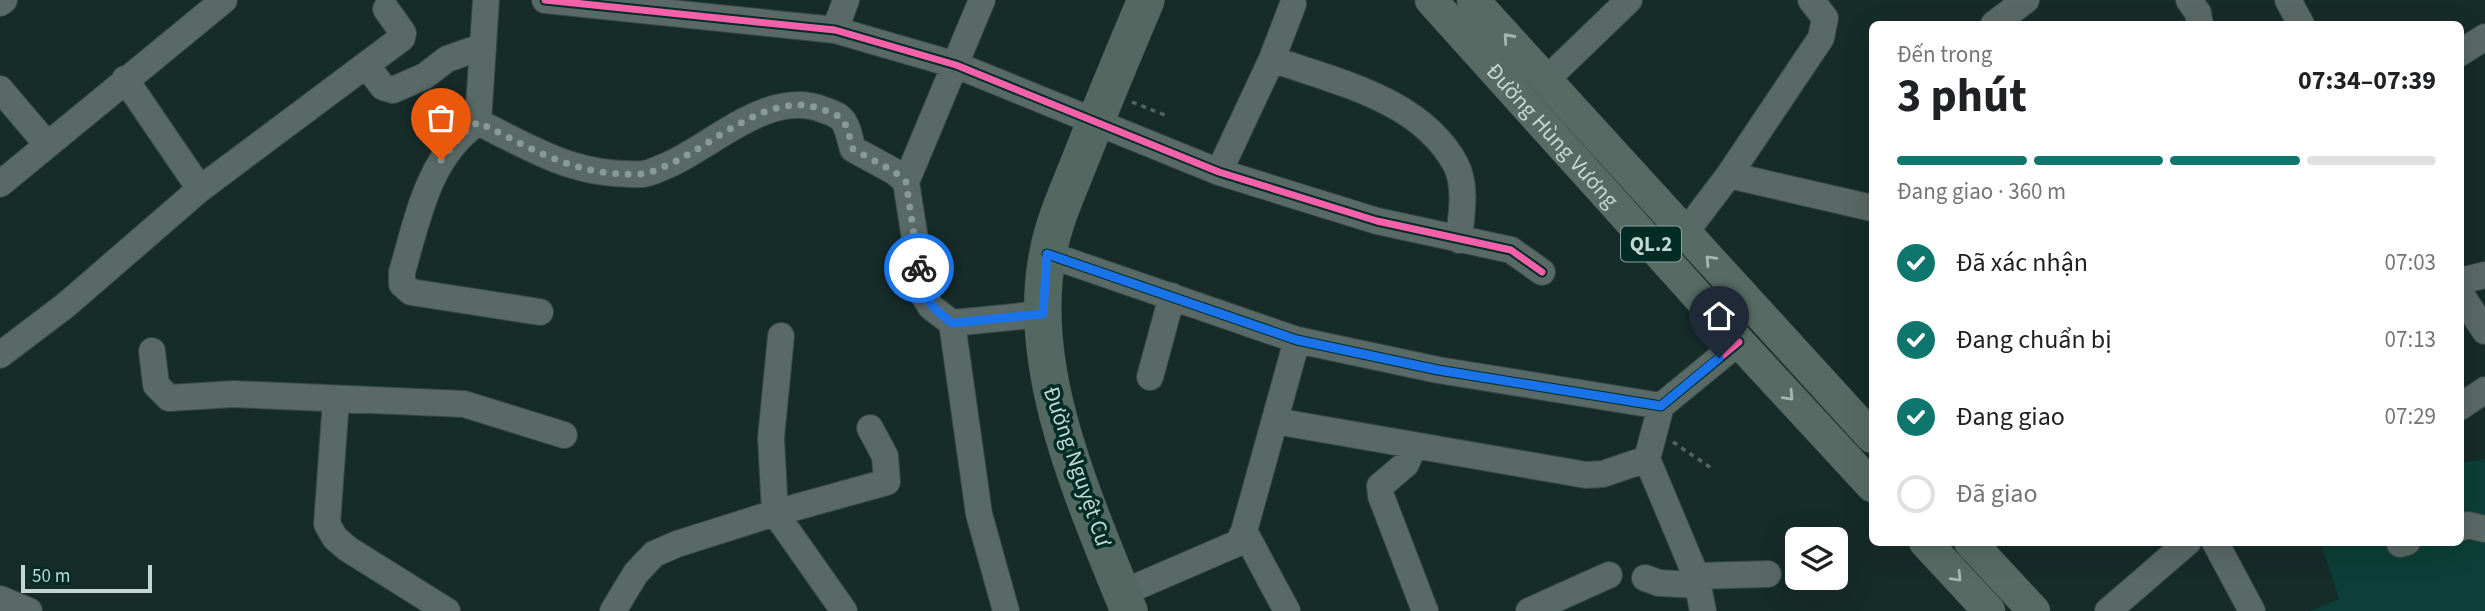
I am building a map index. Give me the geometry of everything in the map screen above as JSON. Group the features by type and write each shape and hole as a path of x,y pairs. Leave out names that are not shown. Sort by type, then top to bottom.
{"highway":[{"name":"Đường Nguyệt Cư","path":"1125,602 1063,433 1048,382 1043,314 1047,254 1058,217 1146,0"}],"main road":[{"name":"Đường Hùng Vương","path":"1432,0 1869,483"},
{"name":"Đường Hùng Vương","path":"1474,0 1869,434"},
{"path":"1749,353 1784,341"},
{"path":"1929,546 1989,611"},
{"path":"1974,546 2034,611"}],"street":[{"path":"0,184 46,143 224,0"},
{"path":"478,122 486,0"},
{"path":"545,0 720,9 835,30 1101,107 1219,172 1377,221 1511,250 1542,272"},
{"path":"835,30 846,0"},
{"path":"982,0 906,182 924,296 931,307 952,323 1043,314"},
{"path":"1546,80 1629,0"},
{"path":"1685,233 1729,175 1821,38 1825,18 1811,0"},
{"path":"1998,21 2026,0"},
{"path":"2189,0 2198,13 2199,21"},
{"path":"2288,0 2299,21"},
{"path":"1219,172 1272,59 1293,4"},
{"path":"0,355 66,305 200,189 403,36 386,9"},
{"path":"2464,50 2485,37"},
{"path":"366,65 383,87 393,90 425,76 447,59 481,47"},
{"path":"1272,59 1374,95 1409,115 1435,139 1456,166 1462,193 1459,240"},
{"path":"125,79 200,189"},
{"path":"0,89 46,143"},
{"path":"478,122 566,166 603,173 647,174 685,158 768,111 790,105 818,108 838,116 846,124 853,149 895,172 906,182"},
{"path":"478,122 463,133 441,160 425,192 402,272 402,284 411,292 540,312"},
{"path":"1729,175 1869,207"},
{"path":"1047,254 1297,340 1659,418"},
{"path":"2464,280 2485,275"},
{"path":"1150,377 1172,296"},
{"path":"2464,299 2485,331"},
{"path":"952,323 979,514 1006,611"},
{"path":"781,336 771,438 775,513 844,611"},
{"path":"1125,602 1238,542 1244,531 1297,340"},
{"path":"152,351 156,385 169,398 234,394 464,404 564,435"},
{"path":"1703,611 1697,581 1647,459 1659,418 1749,353"},
{"path":"2464,404 2485,390"},
{"path":"336,400 327,524 335,538 348,549 436,608"},
{"path":"1275,421 1586,475 1603,474 1647,459"},
{"path":"614,611 636,573 654,554 775,513 887,482 885,456 870,428"},
{"path":"1414,445 1406,464 1380,486 1381,496 1425,611"},
{"path":"2464,527 2485,530"},
{"path":"1244,531 1287,611"},
{"path":"2108,611 2183,546"},
{"path":"2217,546 2252,611"},
{"path":"1645,578 1658,583 1769,574"},
{"path":"1529,611 1609,576"},
{"path":"0,599 29,611"}],"path":[{"path":"1101,107 1167,116"},
{"path":"1659,418 1714,470"}],"shaded area":[{"path":"2485,459 2485,611 2310,611 2339,599 2322,546 2464,546 2464,462"}],"cycle path":[{"path":"545,0 835,30 956,65 1219,172 1377,221 1511,250 1542,272"},
{"path":"1047,254 1297,340 1438,370 1661,406 1739,342"}],"way so far":[{"path":"441,160 463,133 478,122 566,166 603,173 647,174 685,158 740,124 768,111 790,105 818,108 838,116 846,124 853,149 886,166 906,182 919,268"}],"route":[{"path":"919,268 924,296 931,307 952,323 1043,314 1047,254 1297,340 1438,370 1661,406 1719,358"}]}
